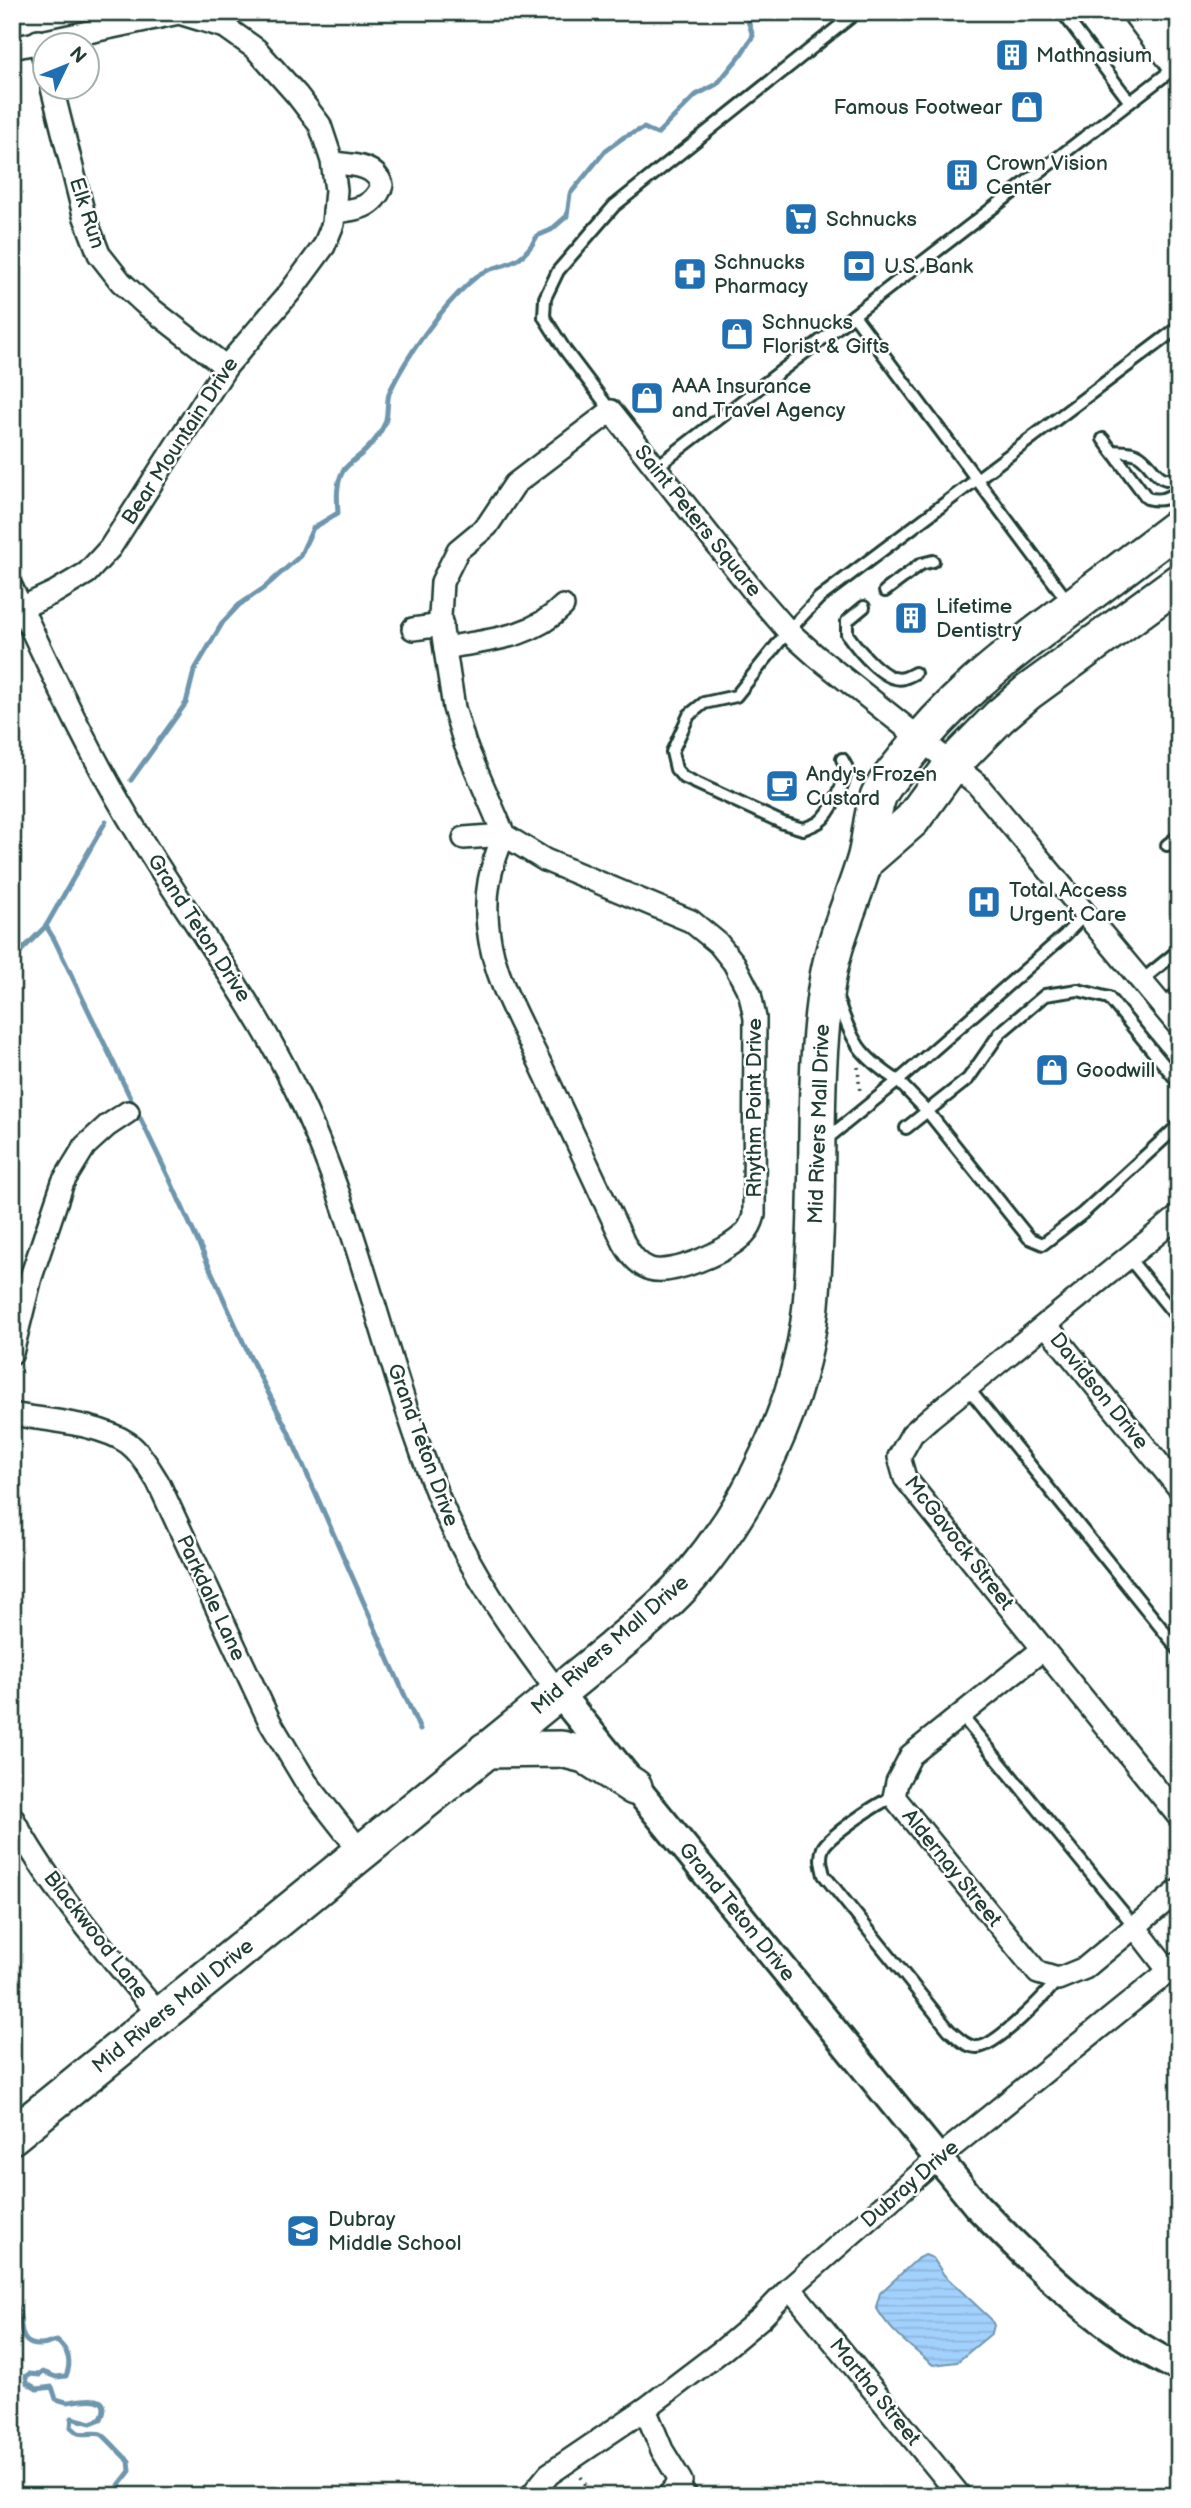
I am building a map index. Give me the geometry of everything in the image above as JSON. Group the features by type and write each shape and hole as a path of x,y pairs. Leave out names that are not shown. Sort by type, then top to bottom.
{"main road":[{"path":"1141,12 1179,63"},
{"name":"Mid Rivers Mall Drive","path":"12,2136 665,1604 689,1578 740,1509 780,1425 802,1357 811,1307 820,1052 828,976 839,929 865,861 878,796 920,739 961,695 1179,526"},
{"name":"Mid Rivers Mall Drive","path":"865,861 912,820 952,765 999,717 1028,692 1179,582"},
{"path":"486,1750 561,1749 585,1755 634,1787"}],"street":[{"name":"Bear Mountain Drive","path":"17,598 55,592 87,573 110,548 226,368 290,292 324,246 333,224 336,190 333,163 320,125 297,94 256,49 225,27 179,13 83,32"},
{"name":"Bear Mountain Drive","path":"12,48 32,43"},
{"name":"Elk Run","path":"56,102 84,215 99,254 121,282 145,304 226,368"},
{"path":"333,163 363,167 372,171 380,178 382,185 373,202 362,208 334,212"},
{"name":"Saint Peters Square","path":"611,411 788,631 977,784 1142,981 1170,999 1179,1026"},
{"path":"464,838 504,835 461,732 451,696 440,600 442,582 458,550 486,526 520,479 611,411"},
{"name":"Grand Teton Drive","path":"17,598 96,762 141,839 254,1011 293,1085 326,1155 410,1421 439,1498 459,1543 483,1586 558,1692 977,2206 1032,2263 1090,2312 1163,2361 1179,2368"},
{"path":"444,648 524,632 542,625 563,606"},
{"path":"413,629 442,625"},
{"name":"Rhythm Point Drive","path":"504,835 545,860 691,922 718,943 734,962 750,994 756,1030 754,1215 747,1231 733,1244 682,1268 666,1272 645,1267 627,1249 494,960 488,925 487,885 491,865 504,835"},
{"path":"12,1353 31,1277 63,1182 85,1146 128,1112"},
{"name":"McGavock Street","path":"1179,1216 912,1434 899,1457 905,1478 1179,1817"},
{"name":"Davidson Drive","path":"1046,1325 1179,1488"},
{"name":"Parkdale Lane","path":"12,1414 100,1429 129,1444 145,1462 158,1482 270,1722 313,1791 362,1852"},
{"name":"Aldernay Street","path":"1043,1649 911,1755 897,1782 894,1797 1038,1973 1058,1979"},
{"name":"Blackwood Lane","path":"12,1817 25,1841 78,1917 160,2017"},
{"path":"1058,1979 1086,1968 1179,1890"},
{"path":"1135,1927 1174,1967"},
{"name":"Dubray Drive","path":"522,2495 645,2409 761,2318 790,2288 937,2159 1174,1967"},
{"name":"Martha Street","path":"790,2288 960,2496"},
{"path":"645,2409 681,2491"}],"lane":[{"name":"Saint Peters Square","path":"611,411 544,317 545,298 558,271 614,206 857,12"},
{"path":"1062,12 1130,102"},
{"path":"655,468 1179,63"},
{"path":"854,315 1072,607"},
{"path":"842,759 847,768 844,782 832,804 820,821 803,829 783,823 683,777 676,769 672,752 689,715 704,703 736,696 788,631 819,598 1179,327"},
{"path":"1103,439 1147,498 1167,499 1179,491"},
{"path":"1112,451 1137,454 1164,479 1179,477"},
{"path":"885,591 921,564 933,561"},
{"path":"864,607 847,621 847,634 880,671 894,678 904,679 915,673"},
{"path":"1167,845 1179,836"},
{"path":"817,1147 898,1081 1065,935 1085,914"},
{"path":"1142,981 1179,950"},
{"path":"828,976 858,1049 877,1067 898,1081 928,1112 1029,1238 1043,1244 1083,1213 1179,1125"},
{"path":"906,1128 968,1079 1000,1033 1045,995 1078,990 1109,998 1179,1083"},
{"path":"1128,1257 1179,1320"},
{"path":"968,1388 1179,1650"},
{"path":"961,1715 1135,1927"},
{"path":"894,1797 883,1800 835,1836 824,1847 820,1861 824,1875 949,2030 961,2042 977,2047 991,2043 1041,2000 1058,1979"}],"path":[{"path":"858,1066 860,1097"},
{"path":"480,2496 522,2495"}],"water":[{"path":"925,2255 933,2258 944,2275 991,2319 994,2325 992,2333 957,2362 933,2365 894,2332 876,2307 880,2293 917,2259"}],"waterway":[{"path":"131,780 186,703 194,671 223,622 239,605 264,588 300,556 313,528 338,513 338,486 343,471 380,433 386,419 390,391 405,363 436,319 478,275 521,256 537,236 551,230 567,216 570,194 606,150 624,137 644,128 657,134 696,95 717,84 753,36 745,12"},
{"path":"12,960 46,926 106,821"},
{"path":"46,926 171,1182 249,1355 288,1431 420,1730"},
{"path":"12,2300 17,2306 26,2340 41,2345 57,2341 68,2357 66,2376 56,2377 43,2372 40,2375 29,2374 26,2376 27,2383 37,2389 52,2387 56,2399 63,2401 100,2401 104,2410 101,2419 91,2423 72,2418 71,2427 78,2433 101,2434 129,2461 130,2471 119,2485 123,2496"}],"place":[{"name":"Mathnasium","path":"1012,55"},
{"name":"Famous Footwear","path":"1027,107"},
{"name":"Crown Vision Center","path":"962,175"},
{"name":"Schnucks","path":"801,219"},
{"name":"U.S. Bank","path":"859,266"},
{"name":"Schnucks Pharmacy","path":"690,274"},
{"name":"Schnucks Florist & Gifts","path":"737,334"},
{"name":"AAA Insurance and Travel Agency","path":"647,398"},
{"name":"Lifetime Dentistry","path":"911,618"},
{"name":"Andy's Frozen Custard","path":"782,786"},
{"name":"Total Access Urgent Care","path":"984,902"},
{"name":"Goodwill","path":"1052,1070"},
{"name":"Dubray Middle School","path":"303,2231"}]}
